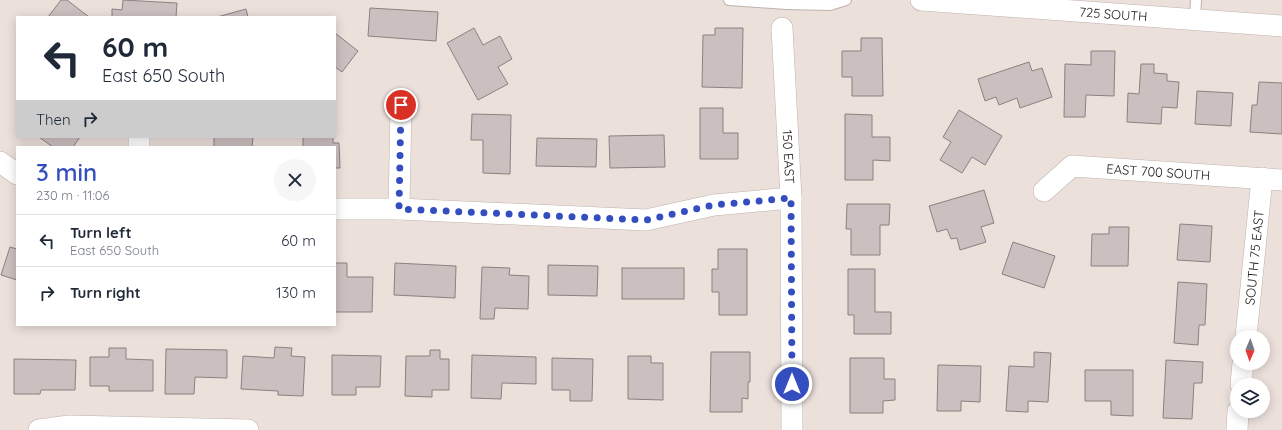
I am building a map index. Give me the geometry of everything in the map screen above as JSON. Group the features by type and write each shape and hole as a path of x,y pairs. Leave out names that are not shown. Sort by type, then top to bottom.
{"street":[{"name":"725 SOUTH","path":"922,0 1195,10 1282,26"},
{"name":"150 EAST","path":"782,28 791,198 792,430"},
{"path":"399,209 401,105"},
{"path":"0,162 16,173"},
{"name":"EAST 700 SOUTH","path":"1044,191 1072,166 1272,179"},
{"name":"SOUTH 75 EAST","path":"1247,330 1272,179"},
{"path":"336,209 399,209 646,220 714,205 791,198"},
{"path":"1236,430 1237,418"},
{"path":"39,430 69,426 248,430"}],"lane":[{"path":"729,0 830,5 846,0"}],"building":[{"path":"61,0 67,0 88,16 49,16"},
{"path":"123,0 177,3 176,16 112,16 112,9 122,10"},
{"path":"370,8 438,12 436,41 368,36"},
{"path":"246,9 248,16 221,16"},
{"path":"474,28 483,45 500,36 512,59 498,67 508,84 478,100 447,43"},
{"path":"715,28 743,28 742,88 702,87 703,35 715,35"},
{"path":"336,34 358,51 342,72 336,68"},
{"path":"861,38 882,38 883,96 852,96 852,77 842,77 842,51 861,51"},
{"path":"1091,51 1115,51 1114,96 1086,95 1085,117 1064,117 1065,64 1091,65"},
{"path":"1029,62 1032,71 1042,68 1052,97 1020,108 1017,98 999,105 996,97 985,101 978,79"},
{"path":"1141,64 1154,64 1154,73 1167,74 1167,81 1179,82 1177,108 1162,107 1161,124 1127,122 1128,93 1139,94"},
{"path":"1259,82 1282,83 1282,134 1250,132 1252,105 1257,105"},
{"path":"1197,91 1233,93 1231,126 1195,124"},
{"path":"700,108 723,108 723,133 738,133 738,159 700,159"},
{"path":"959,110 1002,136 985,165 972,157 962,173 940,160 951,142 943,137"},
{"path":"472,114 511,115 510,174 483,173 483,140 471,140"},
{"path":"845,114 872,115 872,137 890,137 890,161 873,160 873,180 845,180"},
{"path":"664,135 665,167 610,168 609,136"},
{"path":"40,138 79,138 74,146 52,146"},
{"path":"214,138 253,138 252,146 214,146"},
{"path":"303,138 333,138 333,143 339,143 340,168 336,168 336,146 303,146"},
{"path":"537,138 597,139 596,167 536,166"},
{"path":"984,190 994,223 981,227 986,242 960,250 957,238 951,239 947,229 937,232 929,206"},
{"path":"847,204 890,204 889,225 880,225 880,255 851,255 851,229 846,229"},
{"path":"1180,224 1212,226 1210,262 1177,260"},
{"path":"1109,227 1129,227 1128,266 1091,266 1092,234 1109,234"},
{"path":"1013,242 1055,256 1044,288 1002,274"},
{"path":"10,247 16,249 16,280 1,275"},
{"path":"718,249 747,249 747,315 719,315 719,292 712,292 712,269 718,269"},
{"path":"336,263 347,263 347,277 373,277 372,312 336,312"},
{"path":"395,263 456,266 455,298 394,295"},
{"path":"548,265 598,266 597,296 548,295"},
{"path":"482,267 510,268 509,275 529,276 528,309 495,308 494,319 480,319"},
{"path":"622,268 684,268 684,299 622,299"},
{"path":"848,269 875,269 875,312 891,312 891,334 854,334 854,315 848,315"},
{"path":"1178,282 1207,284 1205,325 1199,325 1198,345 1174,343"},
{"path":"275,347 292,348 291,356 305,357 303,396 278,395 278,391 241,389 243,356 274,358"},
{"path":"109,348 126,348 126,359 153,360 153,391 109,391 109,386 90,386 90,357 109,357"},
{"path":"166,349 227,350 227,378 195,377 194,394 165,394"},
{"path":"430,350 440,350 440,359 449,359 449,390 432,390 432,397 405,396 406,356 430,356"},
{"path":"711,352 750,352 750,382 748,382 748,399 742,398 742,412 710,412"},
{"path":"1034,352 1051,353 1048,402 1028,401 1028,412 1006,411 1009,366 1034,367"},
{"path":"332,355 381,356 380,387 356,387 356,395 332,395"},
{"path":"472,355 536,357 536,384 502,383 501,399 471,398"},
{"path":"628,356 651,356 651,363 663,363 663,400 628,399"},
{"path":"552,358 593,359 592,401 570,401 570,390 552,390"},
{"path":"850,358 884,358 884,379 895,379 895,400 883,401 883,413 850,413"},
{"path":"14,359 76,360 75,390 41,390 40,394 14,394"},
{"path":"1166,360 1203,362 1202,383 1194,383 1192,419 1163,418"},
{"path":"938,365 981,366 980,402 961,401 961,411 937,411"},
{"path":"1085,370 1133,370 1133,416 1111,415 1111,401 1085,401"}],"route":[{"path":"401,105 399,209 646,220 714,205 791,198 792,384"}]}
